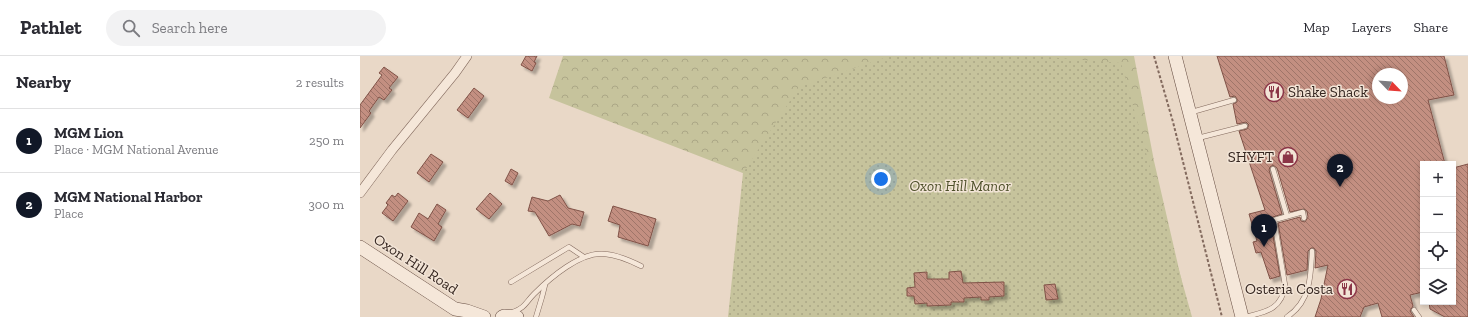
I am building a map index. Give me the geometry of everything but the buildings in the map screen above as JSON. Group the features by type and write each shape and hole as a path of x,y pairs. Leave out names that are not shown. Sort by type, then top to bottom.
{"main road":[{"path":"1175,56 1243,317"},
{"name":"Oxon Hill Road","path":"360,246 458,313 468,311 484,317"}],"street":[{"path":"360,193 392,150 455,73 467,56"}],"lane":[{"path":"1190,112 1234,100"},
{"path":"1196,139 1245,126"},
{"path":"1273,169 1287,216"},
{"path":"1243,317 1272,309 1284,293 1285,285 1274,220 1303,212 1304,218"},
{"path":"511,282 569,247 584,257"},
{"path":"1287,317 1295,312 1306,293 1311,269 1312,251"},
{"path":"507,317 519,310 527,303 532,295 568,265 584,257 604,253 616,255 641,266"},
{"path":"536,317 545,285"},
{"path":"1414,310 1419,317"}],"path":[{"path":"1154,56 1173,122 1222,317"}],"green space":[{"name":"Oxon Hill Manor","path":"563,56 1134,56 1154,161 1190,317 766,182 549,98"},
{"name":"Oxon Hill Manor","path":"890,56 1034,56 1121,63 1192,317 728,317 743,173 799,87"}],"place":[{"name":"Shake Shack","path":"1274,92"},
{"name":"SHYFT","path":"1288,157"},
{"name":"MGM National Harbor","path":"1340,187"},
{"name":"MGM Lion","path":"1264,247"},
{"name":"Osteria Costa","path":"1347,289"}]}
